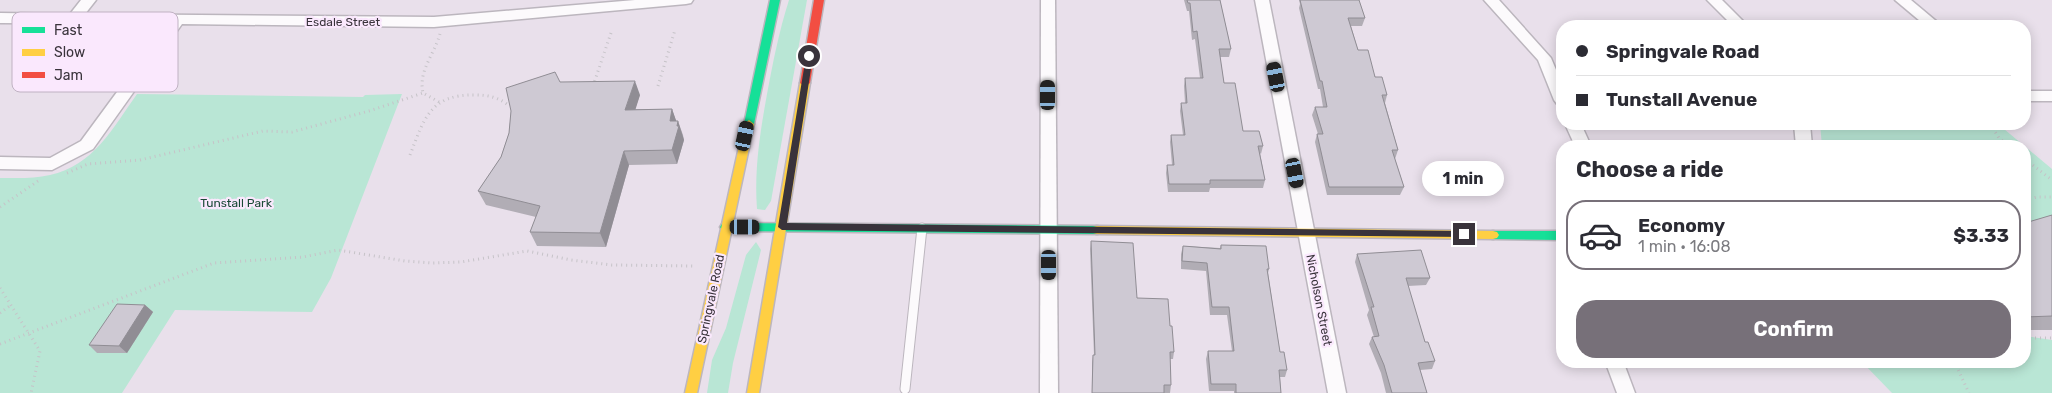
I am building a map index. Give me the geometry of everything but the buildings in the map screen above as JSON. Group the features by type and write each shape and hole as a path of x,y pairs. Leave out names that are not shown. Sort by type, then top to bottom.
{"main road":[{"name":"Springvale Road","path":"691,393 775,0"},
{"path":"754,393 818,0"},
{"path":"726,227 1306,231 1556,236"}],"street":[{"path":"79,12 89,0"},
{"name":"Esdale Street","path":"178,21 434,22 686,0"},
{"path":"1048,0 1049,393"},
{"name":"Nicholson Street","path":"1262,0 1338,393"},
{"path":"1491,0 1544,58 1556,86"},
{"path":"1714,0 1735,20"},
{"path":"1902,0 1927,20"},
{"path":"0,163 55,172 88,145 126,92"},
{"path":"2031,96 2052,96"},
{"path":"1617,368 1626,393"}],"lane":[{"path":"906,389 922,228"}],"path":[{"path":"423,93 421,84 422,72 434,52 441,30"},
{"path":"593,86 612,30"},
{"path":"658,86 675,30"},
{"path":"0,206 42,178 55,172 88,164 140,160 263,131 292,132 369,111 423,93 439,102"},
{"path":"410,154 426,119 439,102 449,98 471,95 497,97 508,105"},
{"path":"1994,130 2002,140"},
{"path":"2031,164 2052,180"},
{"path":"2031,198 2052,198"},
{"path":"0,344 27,332 214,263 303,257 338,250 405,261 432,263 462,262 527,251 571,260 612,265 694,266"},
{"path":"0,288 40,351 31,393"},
{"path":"0,312 11,305"},
{"path":"2031,338 2052,338"},
{"path":"1957,368 1968,393"}],"green space":[{"path":"789,0 807,0 771,201 765,210 757,209 757,166 762,123 776,47"},
{"name":"Tunstall Park","path":"137,94 363,97 365,95 402,94 331,278 312,312 175,310 122,393 0,393 0,178 50,175 78,163 101,144"},
{"path":"1821,130 2005,130 2017,140 1821,140"},
{"path":"2031,151 2052,169 2052,227 2031,225"},
{"path":"756,242 761,250 733,363 728,393 707,393 712,360 726,328 746,255"},
{"path":"2031,337 2052,340 2052,393 1892,393 1868,368 2031,368"}],"traffic: fast":[{"path":"749,124 775,0"},
{"path":"726,227 1097,230"},
{"path":"1493,235 1556,236"}],"traffic: slow":[{"path":"753,393 805,83"},
{"path":"691,393 749,124"},
{"path":"1097,230 1493,235"}],"traffic: jam":[{"path":"805,83 819,0"}],"route":[{"path":"809,56 782,227 1464,234"}]}
